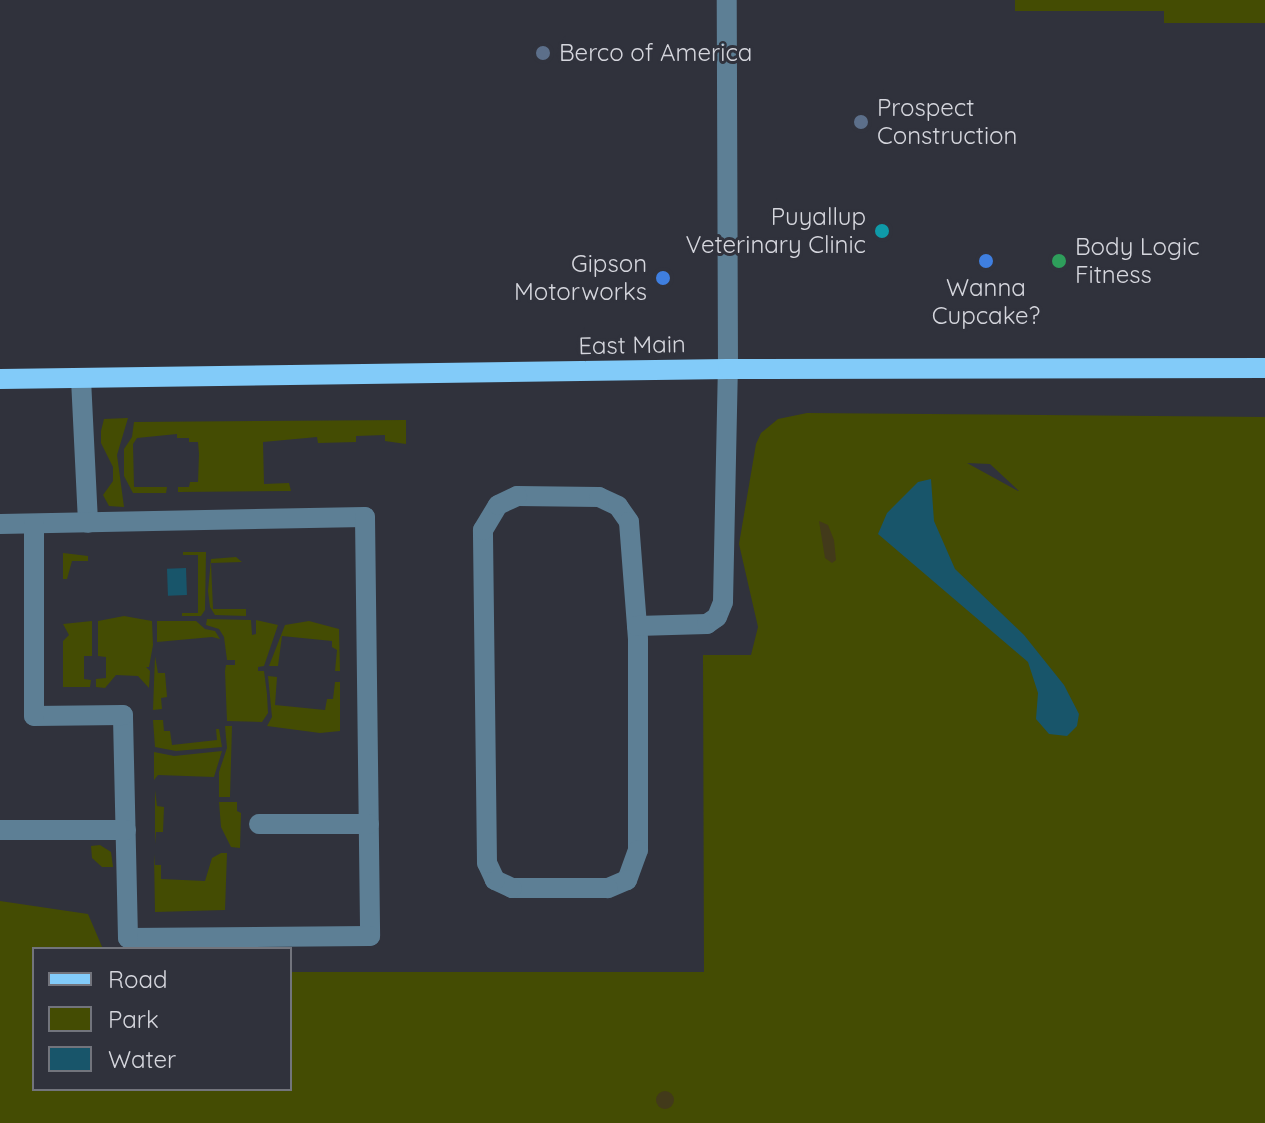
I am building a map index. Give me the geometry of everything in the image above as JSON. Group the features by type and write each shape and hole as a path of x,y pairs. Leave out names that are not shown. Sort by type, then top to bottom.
{"main road":[{"name":"East Main","path":"0,379 728,369 1265,368"}],"street":[{"path":"637,626 707,624 720,612 724,593 728,369 727,0"},
{"path":"81,379 88,523"},
{"path":"517,496 599,497 618,506 626,513 631,530 637,626 638,850 627,880 599,889 502,885 490,872 485,853 483,530 492,512 517,496"},
{"path":"0,524 365,517 370,936 128,938 123,715 34,716 34,524"},
{"path":"259,824 369,824"},
{"path":"0,830 126,830"}],"green space":[{"path":"1015,0 1265,0 1265,23 1164,23 1164,11 1015,11"},
{"path":"807,413 1265,417 1265,1123 0,1123 0,901 88,914 102,947 32,947 32,1091 292,1091 292,972 704,972 703,655 751,655 758,627 739,544 756,444 761,433 778,419","holes":["967,463 990,464 1019,491"]},
{"path":"128,418 117,455 124,507 109,506 103,495 113,481 113,467 101,443 101,431 104,419"},
{"path":"406,420 406,444 385,441 385,435 356,436 356,442 318,443 317,437 263,442 264,484 289,483 291,491 178,492 178,487 189,487 190,482 198,482 199,454 198,442 177,438 177,434 137,438 133,444 134,487 167,487 166,493 133,493 124,476 124,449 132,437 134,422"},
{"path":"183,552 206,552 205,610 201,616 182,616 182,613 198,613 198,555 183,555"},
{"path":"63,553 88,556 88,561 72,561 67,579 63,579"},
{"path":"236,557 242,562 211,563 213,609 246,609 246,616 215,615 210,607 208,591 211,559"},
{"path":"124,616 152,621 153,645 149,667 146,667 150,671 149,688 138,676 116,675 105,688 96,687 96,679 106,678 106,657 98,656 98,621"},
{"path":"207,619 251,620 252,635 256,634 256,620 278,625 264,666 258,667 258,671 264,671 267,694 268,713 262,722 227,721 225,671 226,665 235,665 235,660 227,660 224,637 219,629 206,625"},
{"path":"92,621 92,656 84,656 84,679 91,680 90,687 63,687 63,641 69,635 63,624"},
{"path":"157,621 196,621 205,629 215,631 220,639 157,642"},
{"path":"309,621 339,629 340,671 335,671 337,650 332,647 332,641 282,636 278,666 269,666 285,625"},
{"path":"155,656 158,673 165,673 167,697 161,698 162,709 153,710"},
{"path":"268,676 277,677 275,705 325,710 327,699 333,699 335,682 340,682 340,731 320,733 267,726 272,717"},
{"path":"153,720 163,720 164,731 170,731 172,745 217,740 216,729 219,729 222,747 176,751 155,747"},
{"path":"225,726 232,726 230,797 219,797 219,772 227,748"},
{"path":"222,751 214,777 158,775 154,780 154,752 174,756"},
{"path":"155,790 157,806 164,807 163,832 156,832 155,844"},
{"path":"219,802 237,802 237,811 241,813 240,848 231,847 221,827"},
{"path":"100,845 111,852 113,867 102,867 92,858 91,846"},
{"path":"227,853 225,910 155,912 154,854 155,865 161,865 161,879 205,881 212,858"}],"sand":[{"path":"819,521 828,525 834,540 836,560 832,563 825,558"},
{"path":"665,1091 674,1100 665,1109 656,1100"}],"water":[{"path":"931,479 934,521 955,569 1024,635 1064,685 1079,714 1077,726 1067,736 1049,734 1036,719 1038,693 1028,662 878,534 887,513 918,482"},
{"path":"186,568 187,595 168,596 167,569"}],"place":[{"name":"Berco of America","path":"543,53"},
{"name":"Prospect Construction","path":"861,122"},
{"name":"Puyallup Veterinary Clinic","path":"882,231"},
{"name":"Wanna Cupcake?","path":"986,261"},
{"name":"Body Logic Fitness","path":"1059,261"},
{"name":"Gipson Motorworks","path":"663,278"}]}
